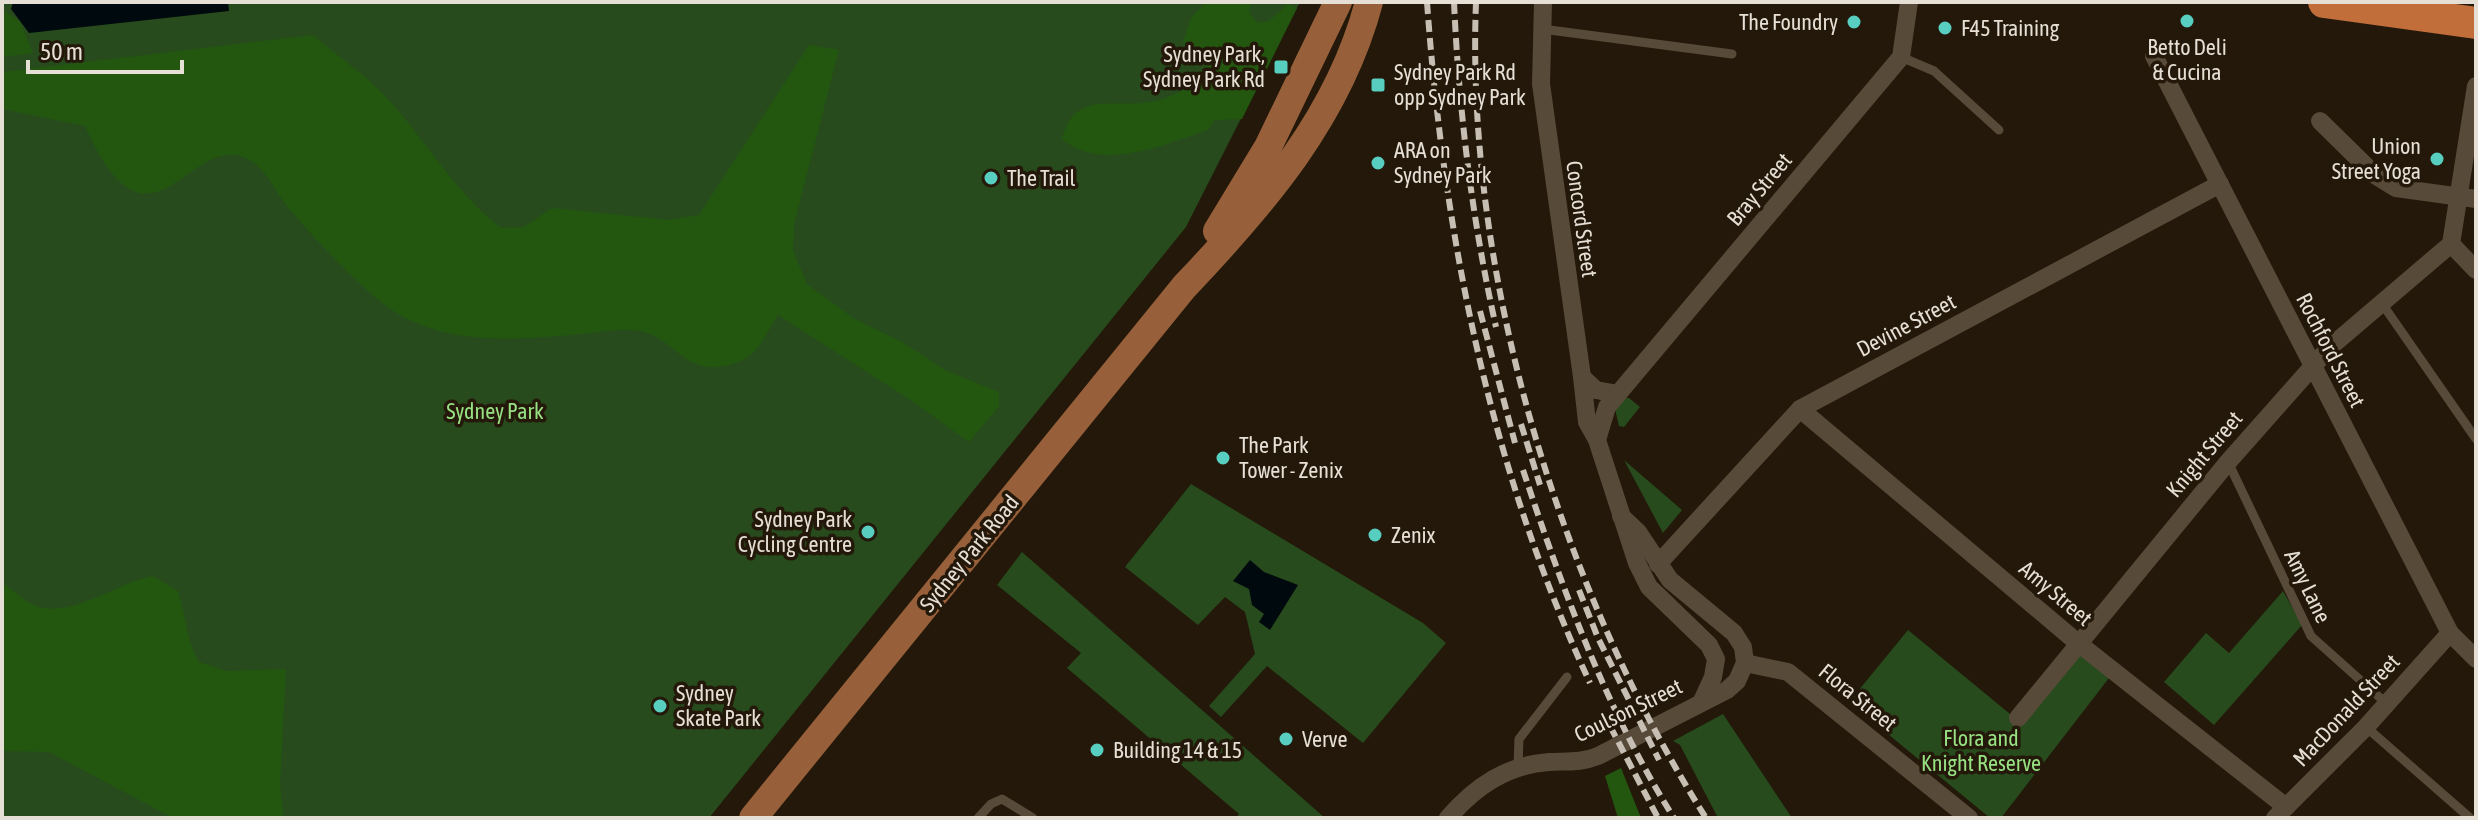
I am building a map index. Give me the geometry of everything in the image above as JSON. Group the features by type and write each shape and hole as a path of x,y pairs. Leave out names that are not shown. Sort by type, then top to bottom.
{"highway":[{"path":"2339,3 2476,23"}],"main road":[{"name":"Sydney Park Road","path":"1321,35 1327,2"},
{"name":"Sydney Park Road","path":"1184,287 1268,147 1338,2"},
{"name":"Sydney Park Road","path":"753,818 1184,287 1227,242 1319,125 1352,59 1369,2"}],"street":[{"name":"Concord Street","path":"1543,2 1544,113 1582,377 1582,402 1597,440"},
{"path":"1901,57 1909,2"},
{"name":"Rochford Street","path":"2154,56 2450,633 2476,659"},
{"name":"Bray Street","path":"1597,440 1603,413 1618,394 1901,57"},
{"path":"2476,86 2468,197 2451,244 2476,270"},
{"path":"2320,121 2375,175 2396,188 2468,197"},
{"name":"Devine Street","path":"1658,564 1800,409 2220,184"},
{"name":"Knight Street","path":"2018,718 2228,462 2329,348 2451,244"},
{"path":"1582,377 1596,390 1618,394"},
{"name":"Amy Street","path":"1800,409 2280,812"},
{"name":"Coulson Street","path":"1597,440 1627,541 1649,587 1712,650 1715,668 1702,701"},
{"name":"Coulson Street","path":"1448,818 1485,783 1518,767 1587,760 1727,690 1737,681 1745,663 1743,647 1734,633 1670,580 1638,532 1621,516"},
{"name":"MacDonald Street","path":"2280,812 2366,727 2450,633"},
{"name":"Flora Street","path":"1745,663 1788,672 1969,818"}],"lane":[{"path":"1542,29 1732,54"},
{"path":"1901,57 1934,71 1999,130"},
{"path":"2383,305 2476,439"},
{"name":"Amy Lane","path":"2228,462 2311,636 2387,704"},
{"path":"1518,767 1519,739 1567,677"},
{"path":"2366,727 2470,818"},
{"path":"978,818 991,804 1002,799 1033,818"}],"green space":[{"name":"Sydney Park","path":"2,2 1300,2 1186,227 709,818 2,818"},
{"path":"1206,2 1251,2 1249,12 1257,23 1269,21 1288,4 1297,8 1242,119 1214,120 1208,130 1153,148 1114,155 1078,149 1062,139 1068,123 1076,113 1087,107 1155,101 1175,94 1206,76 1205,65 1191,55 1183,42 1191,18"},
{"path":"2,9 20,22 33,53 2,57"},
{"path":"313,35 387,98 471,201 501,228 524,227 552,208 669,220 699,215 809,45 839,50 794,224 793,251 807,284 853,318 902,342 945,370 999,392 999,406 969,442 912,401 778,315 752,354 735,363 711,367 690,361 655,337 637,331 487,338 439,331 383,304 301,222 254,163 232,155 211,160 172,185 152,193 131,190 109,170 85,126 2,109 2,72"},
{"path":"1624,398 1629,398 1640,407 1624,427 1619,426 1615,409"},
{"path":"1624,460 1682,510 1663,533"},
{"path":"1191,484 1423,623 1446,643 1363,743 1267,666 1221,717 1209,706 1255,654 1245,612 1225,597 1198,625 1125,567"},
{"path":"1022,552 1325,818 1236,818 1239,814 1067,668 1081,653 997,585"},
{"path":"153,576 178,591 199,662 226,671 286,669 280,785 284,818 173,818 49,752 2,751 2,582 29,603 53,609 81,603"},
{"path":"2283,591 2302,625 2214,725 2164,682 2206,633 2229,653"},
{"name":"Flora and Knight Reserve","path":"1908,630 2021,723 2078,654 2109,678 2001,818 1990,818 1849,702"},
{"path":"1723,714 1792,818 1718,818 1680,745 1673,741"},
{"path":"1621,768 1641,818 1618,818 1605,776"}],"shaded area":[{"path":"13,2 228,2 229,11 29,33 11,9"},
{"path":"1250,560 1264,572 1298,585 1270,630 1259,622 1264,614 1252,605 1249,589 1233,581"}],"railway":[{"path":"1427,2 1446,177 1477,350 1525,519 1555,602 1590,683"},
{"path":"1454,2 1468,166 1496,327"},
{"path":"1476,2 1477,106 1487,212 1505,319 1532,426 1566,530 1607,632 1654,728 1706,818"},
{"path":"1480,311 1515,443"},
{"path":"1521,424 1540,485"},
{"path":"1523,470 1570,604 1607,692 1627,735 1674,818"},
{"path":"1579,590 1598,638 1659,760"},
{"path":"1610,726 1658,818"}],"place":[{"name":"Betto Deli & Cucina","path":"2187,21"},
{"name":"The Foundry","path":"1854,22"},
{"name":"F45 Training","path":"1945,28"},
{"name":"Sydney Park, Sydney Park Rd","path":"1281,67"},
{"name":"Sydney Park Rd opp Sydney Park","path":"1378,85"},
{"name":"Union Street Yoga","path":"2437,159"},
{"name":"ARA on Sydney Park","path":"1378,163"},
{"name":"The Trail","path":"991,178"},
{"name":"The Park Tower - Zenix","path":"1223,458"},
{"name":"Sydney Park Cycling Centre","path":"868,532"},
{"name":"Zenix","path":"1375,535"},
{"name":"Sydney Skate Park","path":"660,706"},
{"name":"Verve","path":"1286,739"},
{"name":"Building 14 & 15","path":"1097,750"}]}
